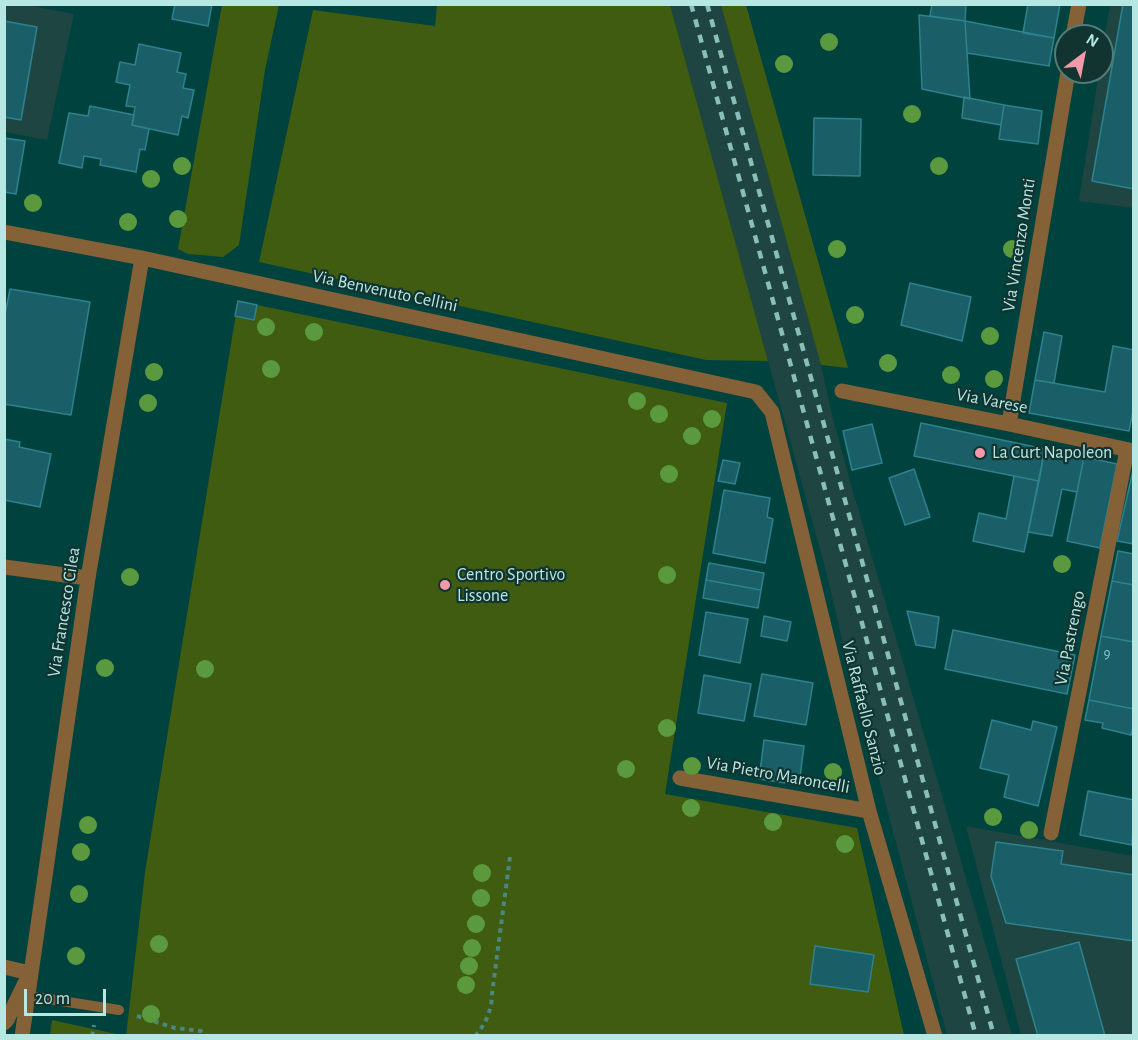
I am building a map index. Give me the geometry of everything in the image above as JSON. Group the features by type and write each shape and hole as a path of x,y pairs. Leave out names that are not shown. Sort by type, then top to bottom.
{"street":[{"path":"1076,24 1079,4"},
{"name":"Via Vincenzo Monti","path":"1009,424 1066,84"},
{"name":"Via Benvenuto Cellini","path":"4,232 142,258 756,392"},
{"name":"Via Francesco Cilea","path":"22,1035 24,995 30,973 88,578 142,258"},
{"name":"Via Varese","path":"842,391 1130,450"},
{"name":"Via Raffaello Sanzio","path":"756,392 772,412 869,812 935,1035"},
{"name":"Via Pastrengo","path":"1051,833 1130,450"},
{"path":"4,567 88,578"},
{"name":"Via Pietro Maroncelli","path":"680,778 869,812"},
{"path":"4,967 30,973"},
{"name":"Via Francesco Cilea","path":"4,1023 24,995"}],"lane":[{"path":"24,995 119,1010"}],"path":[{"path":"475,1035 482,1028 492,1004 510,857"},
{"path":"119,1010 175,1028 201,1031 207,1035"}],"shaded area":[{"path":"4,5 27,5 74,14 47,140 5,132"},
{"path":"670,5 721,5 821,365 851,485 1012,1035 947,1035 826,571"},
{"path":"1110,5 1133,5 1133,208 1079,201 1097,84 1114,84 1114,24 1107,24"},
{"path":"966,826 1133,856 1133,1035 1021,1035"}],"green space":[{"path":"222,5 279,5 265,70 239,245 223,257 188,254 178,249"},
{"path":"437,5 670,5 768,361 706,360 259,262 313,10 435,26"},
{"path":"721,5 746,5 848,368 821,365"},
{"name":"Centro Sportivo Lissone","path":"238,301 727,403 665,794 857,828 904,1035 126,1036 145,872"},
{"path":"52,1020 121,1035 50,1035"}],"building":[{"path":"175,4 212,4 208,26 172,19"},
{"path":"932,4 966,4 965,21 930,16"},
{"path":"1028,4 1060,4 1056,24 1054,24 1054,38 1023,33"},
{"path":"1123,4 1134,4 1134,189 1092,181 1109,84 1114,84 1114,55"},
{"path":"919,15 965,21 970,99 922,89"},
{"path":"4,21 37,27 21,120 4,117"},
{"path":"965,21 1054,38 1049,66 967,53"},
{"path":"139,44 181,53 177,72 186,74 183,88 194,90 188,118 182,116 178,135 132,125 135,107 126,106 130,85 116,82 120,62 135,65"},
{"path":"964,97 1004,105 1001,125 962,118"},
{"path":"1004,105 1042,111 1038,144 999,139"},
{"path":"90,106 134,115 132,125 149,129 145,150 140,149 136,172 100,165 101,159 84,156 82,168 59,163 69,113 88,116"},
{"path":"814,118 861,119 860,176 813,175"},
{"path":"4,138 25,141 16,194 4,192"},
{"path":"910,283 971,297 962,341 901,325"},
{"path":"10,289 90,302 71,415 4,404 4,320"},
{"path":"238,301 257,305 254,320 235,316"},
{"path":"1044,332 1062,336 1054,383 1035,380"},
{"path":"1113,346 1134,350 1134,406 1129,431 1029,413 1035,380 1105,392"},
{"name":"La Curt Napoleon","path":"921,423 1045,449 1039,481 914,456"},
{"path":"872,424 882,463 852,470 843,431"},
{"path":"4,439 20,442 19,447 51,454 40,507 4,500"},
{"path":"1045,449 1084,457 1077,492 1062,489 1052,536 1028,532"},
{"path":"1084,457 1117,464 1100,548 1067,541"},
{"path":"723,460 740,463 735,484 718,481"},
{"path":"1134,466 1134,544 1117,541"},
{"path":"914,469 930,517 905,525 889,478"},
{"path":"1014,476 1039,481 1024,552 973,541 979,513 1006,519"},
{"path":"724,490 770,498 767,517 773,519 765,563 713,553"},
{"path":"1118,551 1134,554 1134,585 1112,581"},
{"path":"709,563 764,573 761,590 706,580"},
{"path":"706,580 761,590 758,608 703,598"},
{"path":"1112,581 1134,585 1134,642 1101,636"},
{"path":"907,611 939,617 935,648 916,645"},
{"path":"706,612 748,619 740,663 699,655"},
{"path":"764,616 791,622 787,641 761,636"},
{"path":"953,630 1075,655 1067,694 945,669"},
{"path":"1101,636 1134,642 1134,709 1089,700"},
{"path":"762,674 813,683 806,725 754,716"},
{"path":"704,675 751,684 744,721 698,713"},
{"path":"1089,700 1134,709 1131,735 1102,728 1103,723 1085,720"},
{"path":"992,720 1031,730 1033,721 1057,727 1038,806 1004,797 1009,775 980,768"},
{"path":"764,740 804,746 799,785 759,779"},
{"path":"1088,791 1134,800 1132,845 1080,835"},
{"path":"996,842 1063,851 1061,864 1134,875 1134,941 1006,923 991,876"},
{"path":"1079,942 1105,1036 1038,1036 1016,959"},
{"path":"815,946 874,955 868,992 810,984"}],"railway":[{"path":"691,4 976,1036"},
{"path":"707,4 994,1036"}],"place":[{"name":"La Curt Napoleon","path":"980,453"},
{"name":"Centro Sportivo Lissone","path":"445,585"}]}
